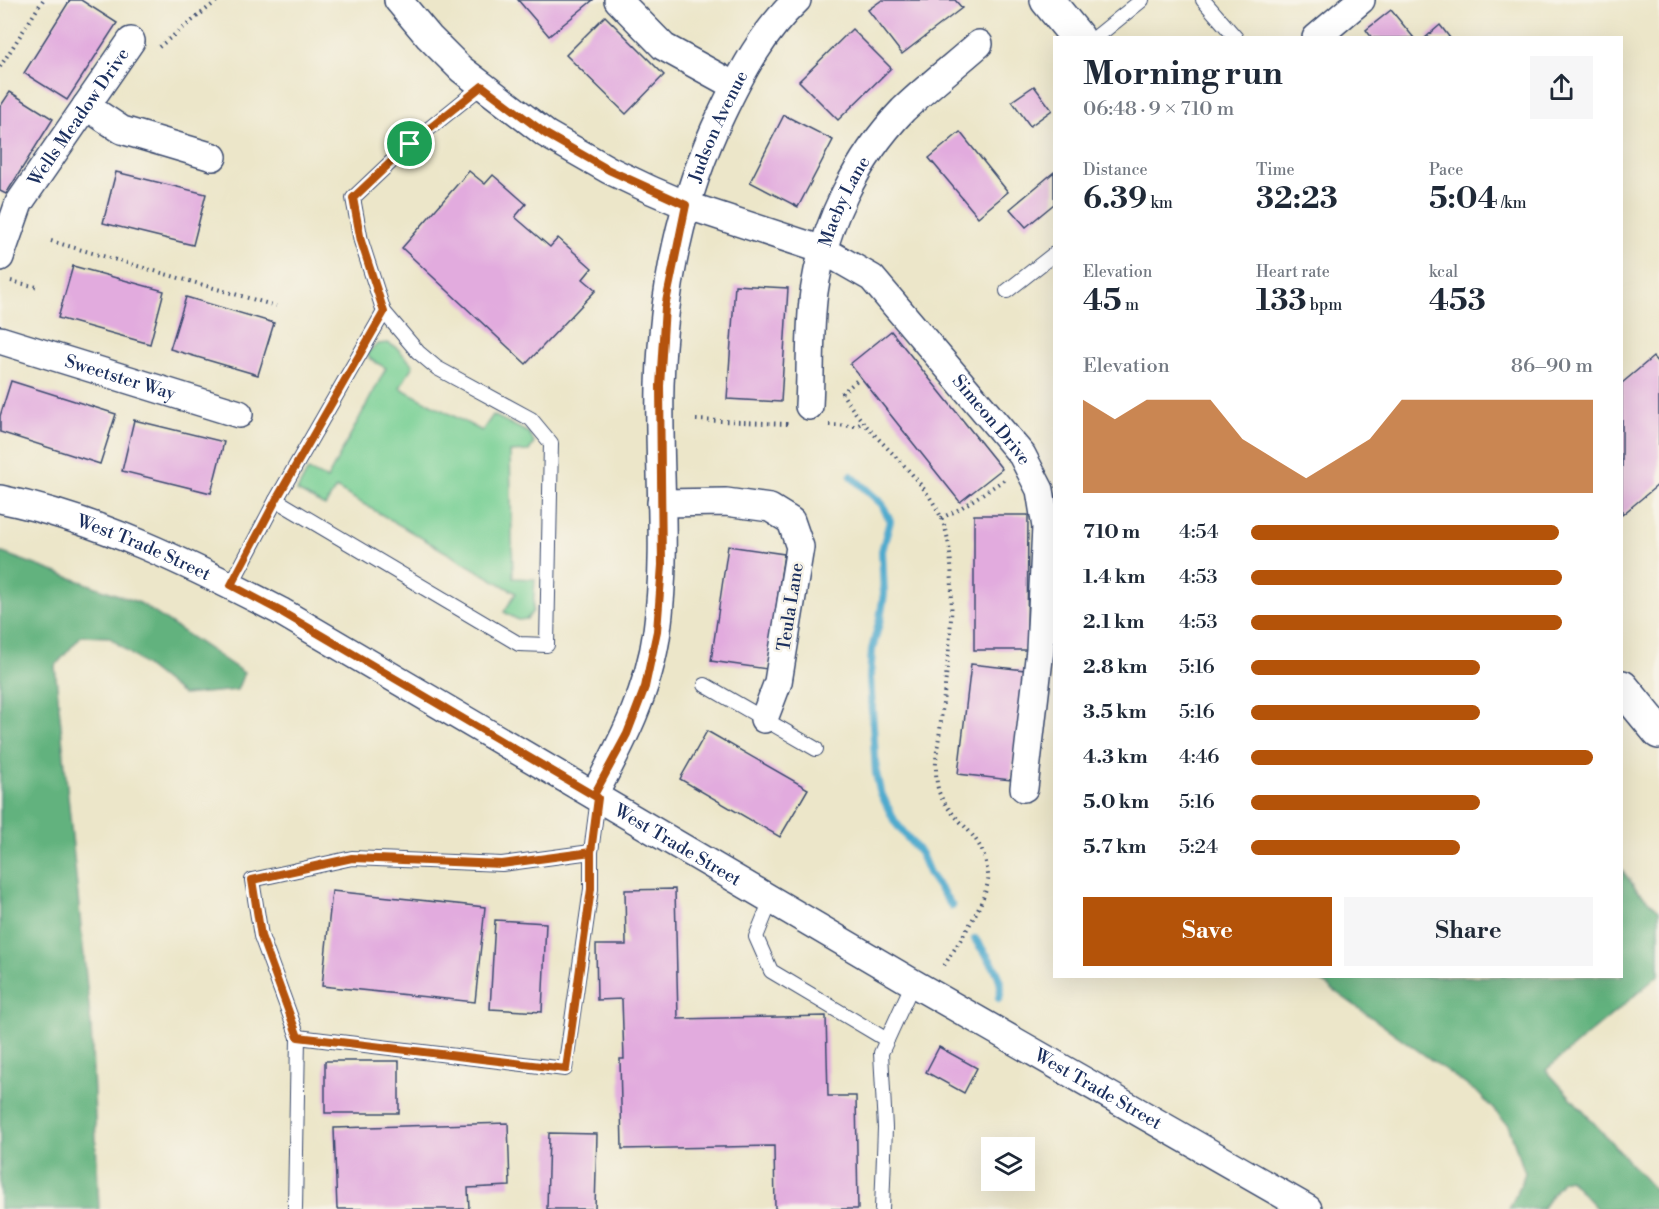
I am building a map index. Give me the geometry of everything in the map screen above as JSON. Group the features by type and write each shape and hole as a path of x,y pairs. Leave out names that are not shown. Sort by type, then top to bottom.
{"street":[{"name":"Simeon Drive","path":"398,0 429,37 461,69 546,134 609,170 686,205 823,250 872,278 1022,455 1040,490 1046,527 1047,651 1024,788"},
{"path":"618,0 664,46 735,86"},
{"name":"Judson Avenue","path":"596,796 627,734 645,687 657,631 662,565 660,386 665,307 686,205 706,145 735,86 763,38 797,0"},
{"path":"1318,36 1360,0"},
{"path":"1051,1 1077,36"},
{"name":"Maeby Lane","path":"810,418 814,294 823,250 843,196 871,151 903,111 978,44"},
{"name":"Wells Meadow Drive","path":"5,269 20,203 86,106 140,48"},
{"path":"86,106 122,130 213,157"},
{"name":"Sweetster Way","path":"0,340 240,414"},
{"name":"West Trade Street","path":"0,500 125,537 231,585 280,611 771,900 1308,1209"},
{"name":"Teula Lane","path":"661,503 726,502 770,508 792,521 800,547 778,682 764,719"},
{"path":"1623,688 1659,732"}],"lane":[{"path":"1097,36 1142,0"},
{"path":"1203,0 1234,36"},
{"path":"276,500 519,644 547,645 550,443 531,419 436,368 418,352 384,312 361,241 353,198 410,144 482,86"},
{"path":"1007,291 1053,255"},
{"path":"231,585 276,500 384,312"},
{"path":"705,685 816,749"},
{"path":"298,1037 566,1069 591,889 591,852 596,796"},
{"path":"295,1209 298,1037 261,936 252,880 352,858 502,864 591,852"},
{"path":"771,900 756,937 771,971 887,1040"},
{"path":"882,1209 885,1128 881,1053 921,987"}],"path":[{"path":"0,67 43,0"},
{"path":"140,48 218,0"},
{"path":"51,241 276,306"},
{"path":"5,269 37,287"},
{"path":"861,378 843,393 862,423 902,463 924,490 941,518 948,542 952,587 935,767 938,791 945,803 975,837 984,854 989,879 982,901 921,987"},
{"path":"696,420 810,418 856,426 862,423"},
{"path":"941,518 956,511 1027,465"}],"green space":[{"path":"388,343 397,348 413,365 400,388 482,431 493,415 529,433 534,443 529,451 510,452 513,578 535,579 533,611 527,619 518,620 504,612 516,593 336,488 325,506 297,491 308,470 327,479 386,368 370,359 367,353 378,344"},
{"path":"0,552 140,603 244,673 237,690 183,695 109,637 81,636 55,666 91,1027 99,1209 0,1209"},
{"path":"1623,871 1636,889 1659,910 1659,975 1546,1070 1659,1195 1659,1209 1597,1209 1569,1179 1562,1181 1542,1209 1509,1209 1525,1173 1508,1125 1479,1094 1316,978 1623,978"}],"building":[{"path":"70,0 81,0 117,23 67,100 24,73"},
{"path":"518,0 593,0 549,36"},
{"path":"882,0 955,0 962,8 902,54 868,10"},
{"path":"1391,10 1412,36 1370,36 1366,30"},
{"path":"605,16 664,75 626,114 566,55"},
{"path":"1440,25 1448,36 1427,36"},
{"path":"852,29 891,68 838,120 799,81"},
{"path":"1034,86 1052,110 1030,126 1012,101"},
{"path":"10,92 53,119 6,194 0,191 0,107"},
{"path":"784,115 833,140 798,207 750,182"},
{"path":"960,132 1008,192 978,217 929,158"},
{"path":"469,171 485,184 493,175 526,204 515,217 550,247 558,238 592,268 583,279 596,290 526,364 402,248"},
{"path":"116,172 206,194 193,245 103,223"},
{"path":"1053,173 1053,205 1026,227 1010,209"},
{"path":"73,266 164,291 150,344 58,318"},
{"path":"735,285 788,288 781,402 727,399"},
{"path":"186,297 274,323 258,375 170,349"},
{"path":"891,331 1002,469 960,502 850,364"},
{"path":"1653,357 1659,364 1659,484 1623,514 1623,382"},
{"path":"11,381 116,414 100,464 0,432 0,416"},
{"path":"134,420 224,442 211,493 122,471"},
{"path":"974,515 1028,515 1027,650 974,650"},
{"path":"728,546 784,554 767,669 711,661"},
{"path":"971,664 1025,670 1011,780 958,774"},
{"path":"707,731 808,789 780,837 680,779"},
{"path":"675,889 678,1019 826,1016 828,1096 856,1096 858,1209 775,1209 774,1146 622,1149 620,1059 624,1059 622,999 597,1000 596,945 626,945 625,890"},
{"path":"332,891 485,907 475,1002 322,986"},
{"path":"495,920 546,923 542,1012 490,1009"},
{"path":"939,1047 977,1068 964,1093 926,1072"},
{"path":"325,1061 399,1061 399,1113 325,1113"},
{"path":"508,1123 510,1186 468,1188 469,1209 337,1209 334,1128"},
{"path":"549,1133 597,1134 595,1209 547,1209"}],"waterway":[{"path":"851,476 882,504 890,521 882,551 884,594 872,650 870,678 876,773 880,791 895,822 921,854 930,875 952,906"},
{"path":"975,939 998,975 1001,983 999,998"}],"route":[{"path":"410,144 353,198 361,241 384,312 276,500 231,585 280,611 598,798 591,852 591,889 566,1069 298,1037 261,936 252,880 352,858 502,864 591,852 598,798 594,795 627,734 645,687 657,631 662,565 660,386 665,307 679,229 686,205 609,170 546,134 482,86 410,144"}]}
